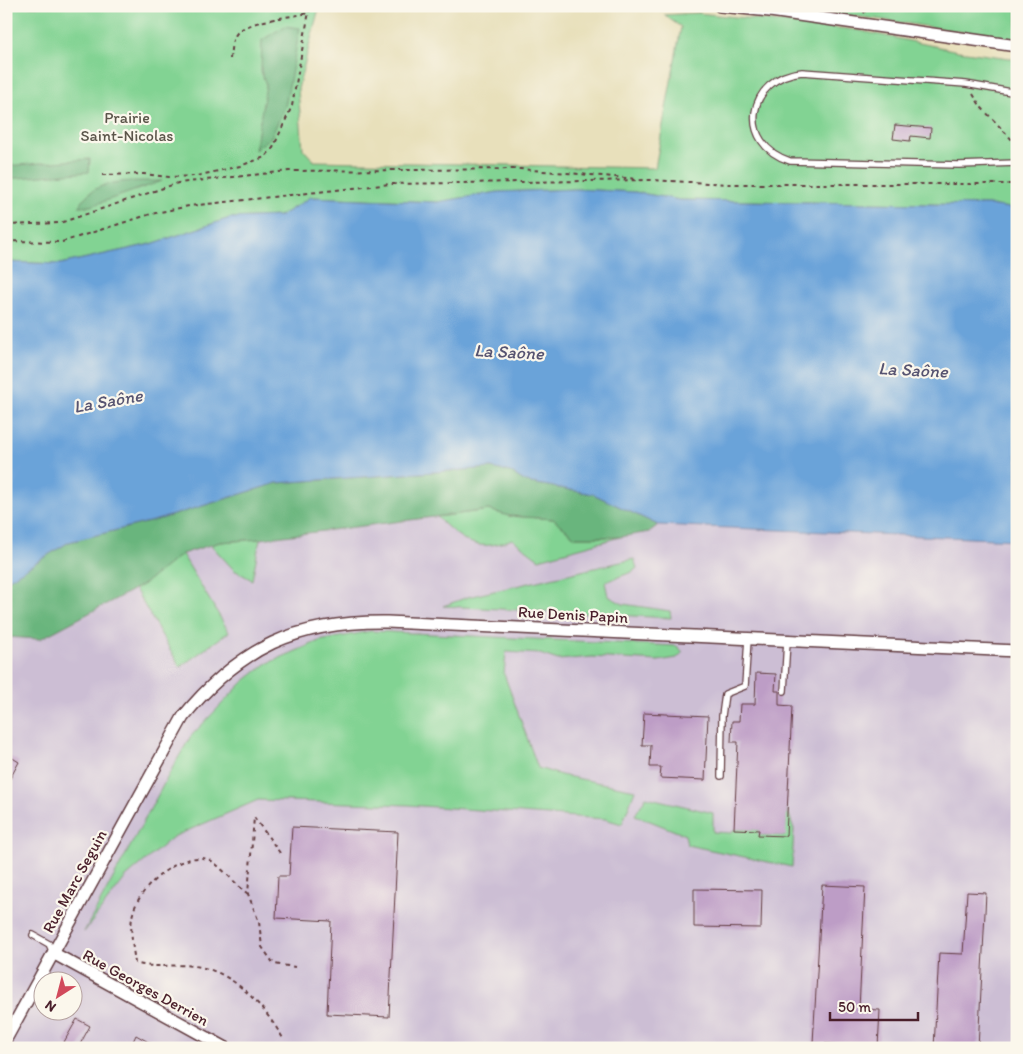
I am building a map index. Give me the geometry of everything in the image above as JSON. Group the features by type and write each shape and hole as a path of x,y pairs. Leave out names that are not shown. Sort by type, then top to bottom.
{"street":[{"path":"720,6 770,10 1017,46"},
{"name":"Rue Denis Papin","path":"170,738 197,700 227,671 247,657 290,635 333,624 387,622 1017,651"},
{"name":"Rue Marc Seguin","path":"6,1039 170,738"},
{"name":"Rue Georges Derrien","path":"53,953 223,1047"}],"lane":[{"path":"1017,93 966,84 802,72 777,78 766,88 756,104 754,117 757,133 765,146 779,157 790,161 959,165 1017,163"},
{"path":"721,776 722,716 725,694 744,686 748,639"},
{"path":"784,690 787,641"},
{"path":"33,935 49,944 53,953"}],"path":[{"path":"102,175 196,176 240,166 265,157 273,148 292,106 310,6"},
{"path":"230,59 234,38 238,31 263,22 309,13"},
{"path":"966,84 981,107 1017,145"},
{"path":"6,224 60,223 178,183 289,171 520,169 650,180 740,184 1017,184"},
{"path":"6,241 62,242 151,214 189,206 391,184 650,180"},
{"path":"280,853 254,817 248,894 259,922 262,947 274,964 295,967"},
{"path":"248,894 209,860 194,858 172,867 147,886 133,913 135,962 150,967 199,966 216,972 242,988 274,1022 284,1040"}],"shaded area":[{"path":"277,483 659,525 1017,540 1017,1048 6,1048 6,581"}],"green space":[{"name":"Prairie Saint-Nicolas","path":"6,6 314,6 319,8 298,89 303,149 314,161 655,168 681,27 664,15 698,13 857,30 958,51 1017,59 1017,209 988,205 680,200 635,192 576,189 498,192 437,202 311,197 280,216 230,218 151,244 60,264 6,262"},
{"path":"766,6 1017,6 1017,40 876,19"},
{"path":"285,26 300,28 285,107 271,137 255,150 266,85 261,71 262,40"},
{"path":"90,159 89,172 6,179 6,166"},
{"path":"127,181 162,181 91,206 79,206 86,196 104,185"},
{"path":"491,468 510,472 526,482 593,494 658,525 649,532 620,537 575,537 553,519 509,516 489,510 260,539 220,542 182,554 144,584 40,639 6,637 6,581 69,542 157,520 277,483"},
{"path":"489,510 509,516 553,519 575,537 620,537 539,559 512,539 489,545 471,543 454,533 437,517"},
{"path":"260,539 252,580 234,570 211,545 220,542"},
{"path":"182,554 229,632 180,667 135,589"},
{"path":"634,559 637,568 632,572 605,582 608,596 623,604 670,611 671,618 443,606 468,597"},
{"path":"371,631 677,646 683,652 677,658 658,661 592,657 558,660 540,654 506,652 504,674 538,768 561,775 635,790 622,824 605,819 408,805 258,800 173,837 126,877 84,932 191,736 243,682 266,664 319,641"},
{"path":"646,797 713,813 713,832 732,833 734,829 759,830 759,835 785,836 787,809 794,829 792,867 687,845 685,835 635,815"}],"water":[{"name":"La Saône","path":"576,189 635,192 680,200 988,205 1017,209 1017,540 658,525 593,494 526,482 510,472 491,468 277,483 157,520 69,542 6,581 6,262 60,264 151,244 230,218 280,216 311,197 437,202 498,192"}],"building":[{"path":"895,125 931,128 930,138 911,136 910,141 893,139"},
{"path":"756,673 776,674 775,691 779,691 779,705 792,706 786,836 758,835 759,830 734,829 738,742 731,742 732,721 739,721 740,704 755,704"},
{"path":"644,713 708,716 705,780 660,778 661,767 650,767 651,745 642,745"},
{"path":"6,754 19,762 6,786"},
{"path":"292,827 398,832 389,1017 327,1014 331,921 276,918 278,876 289,876"},
{"path":"822,885 865,887 859,1009 880,1010 878,1047 813,1043"},
{"path":"694,889 762,890 761,928 694,927"},
{"path":"967,892 986,893 978,1048 934,1048 939,953 963,954"},
{"path":"75,1022 82,1022 90,1026 78,1048 74,1048 64,1042"},
{"path":"136,1035 159,1048 130,1048"}]}
